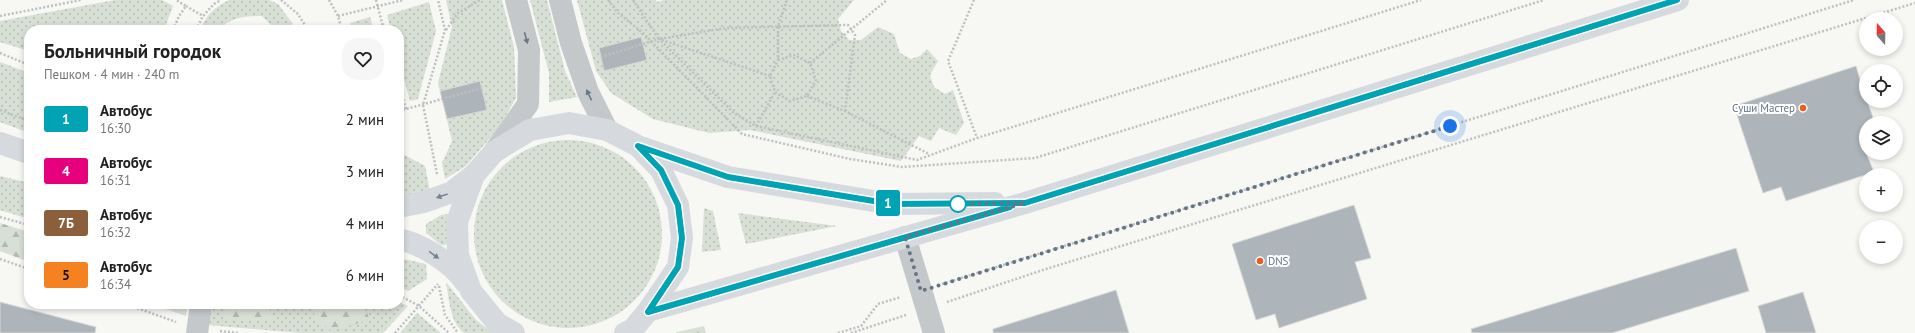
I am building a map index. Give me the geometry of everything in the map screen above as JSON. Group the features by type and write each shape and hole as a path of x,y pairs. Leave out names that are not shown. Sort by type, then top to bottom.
{"main road":[{"path":"648,312 1025,203 1678,0"},
{"path":"404,206 424,202 452,192 474,175 494,152 530,130 569,123 607,130 638,146 728,177 892,204 1025,203"},
{"path":"0,143 24,151"},
{"path":"630,332 648,312 678,267 682,238 678,205 675,198 661,170 638,146"},
{"path":"470,291 458,256 457,222 474,175"},
{"path":"404,241 431,252 459,274 470,291 497,323 514,333"}],"street":[{"path":"494,152 528,104 529,50 516,0"},
{"path":"560,0 571,42 588,92 607,130"},
{"path":"905,237 934,333"},
{"path":"197,333 200,309"}],"path":[{"path":"0,16 81,0"},
{"path":"176,0 203,16"},
{"path":"198,25 203,16 214,4 222,0"},
{"path":"282,0 298,14 305,25"},
{"path":"329,0 338,16 341,25"},
{"path":"376,0 383,25"},
{"path":"338,16 403,0"},
{"path":"438,0 445,30"},
{"path":"438,181 423,105 445,30 458,13 480,0"},
{"path":"608,0 617,12 651,41 742,134 850,159 902,167 1035,158 1544,0"},
{"path":"633,0 659,39 734,112 756,126 917,160 977,138 1421,0"},
{"path":"787,0 778,26 778,60 770,76 775,92 790,101 807,96 845,111 930,154"},
{"path":"810,63 887,0"},
{"path":"974,0 948,61 977,138"},
{"path":"851,333 924,300 1854,0"},
{"path":"838,333 861,326 878,304 924,300 1061,265 1915,2"},
{"path":"175,25 186,6"},
{"path":"601,57 659,39 726,28 848,25 855,35 845,111"},
{"path":"659,39 770,76"},
{"path":"0,53 24,63"},
{"path":"778,60 794,55 810,63 816,80 807,96"},
{"path":"404,103 406,110 482,88"},
{"path":"756,126 775,92"},
{"path":"0,110 24,119"},
{"path":"0,217 24,224"},
{"path":"0,259 24,267"},
{"path":"395,333 438,283 445,315 458,333"},
{"path":"404,298 419,306 449,333"}],"green space":[{"path":"115,0 162,0 173,6 166,25 24,25 24,49 0,42 0,21"},
{"path":"229,0 269,0 278,4 293,24 271,25 262,16 250,16 233,20 225,25 202,25 205,20 219,6"},
{"path":"446,0 502,0 514,47 516,98 500,126 466,166 445,179 442,163 452,141 438,83 452,27"},
{"path":"530,0 547,0 565,71 577,97 549,102 549,73"},
{"path":"577,0 656,0 657,2 664,0 854,0 838,19 841,31 849,40 861,40 878,27 894,34 900,53 911,59 920,56 927,49 938,61 930,75 934,87 945,94 953,90 964,123 956,135 939,128 931,141 919,136 901,161 750,130 709,133 653,119 611,93 596,71"},
{"path":"429,2 436,31 418,99 410,101 404,79 404,25 390,25 387,15"},
{"path":"370,17 372,25 351,25 350,23"},
{"path":"0,62 24,71 24,131 0,122"},
{"path":"577,140 586,141 613,151 621,155 635,167 647,181 655,198 661,216 661,252 655,270 647,287 635,301 621,313 604,321 586,327 559,328 550,327 532,321 515,313 501,301 489,287 475,252 474,225 475,216 481,198 489,181 501,167 515,155 550,141"},
{"path":"404,155 425,166 430,191 404,198"},
{"path":"0,176 24,182 24,217 0,210"},
{"path":"704,208 713,211 721,250 702,252"},
{"path":"738,213 837,226 746,244"},
{"path":"448,214 447,228 449,241 445,245 441,245 426,233 426,224 441,215"},
{"path":"0,223 24,230 24,260 0,251"},
{"path":"404,259 426,264 427,279 408,291 404,289"},
{"path":"446,282 476,320 493,333 464,333 459,328 453,317 449,303"},
{"path":"404,304 408,306 383,333 300,333 208,325 210,309 404,309"},
{"path":"166,309 187,309 186,316"},
{"path":"222,309 270,309 273,316 270,321 228,321"},
{"path":"315,309 365,309 370,320 331,331 314,316"},
{"path":"417,313 441,333 400,333"},
{"path":"704,326 706,333 676,333 677,332"}],"building":[{"path":"641,37 647,60 604,71 599,48"},
{"path":"1856,66 1859,76 1859,108 1870,108 1872,116 1859,116 1859,160 1869,160 1872,168 1859,168 1859,177 1786,201 1781,187 1763,193 1734,106"},
{"path":"480,81 487,110 447,119 440,91"},
{"path":"1354,205 1371,258 1355,262 1367,299 1279,328 1275,314 1256,320 1232,244"},
{"path":"1736,248 1749,291 1612,333 1472,333 1471,329"},
{"path":"1116,290 1129,333 993,333 993,329"},
{"path":"1803,292 1816,333 1766,333 1758,306"},
{"path":"0,302 96,327 95,333 0,333"}],"bus line":[{"name":"1","path":"1010,207 648,312 678,267 682,238 678,205 661,170 638,146 728,177 892,204 1025,203 1677,0"}],"place":[{"name":"Суши Мастер","path":"1803,108"},
{"name":"DNS","path":"1260,261"}],"route":[{"path":"958,204 1025,203 905,237 921,291 1450,126"}]}
